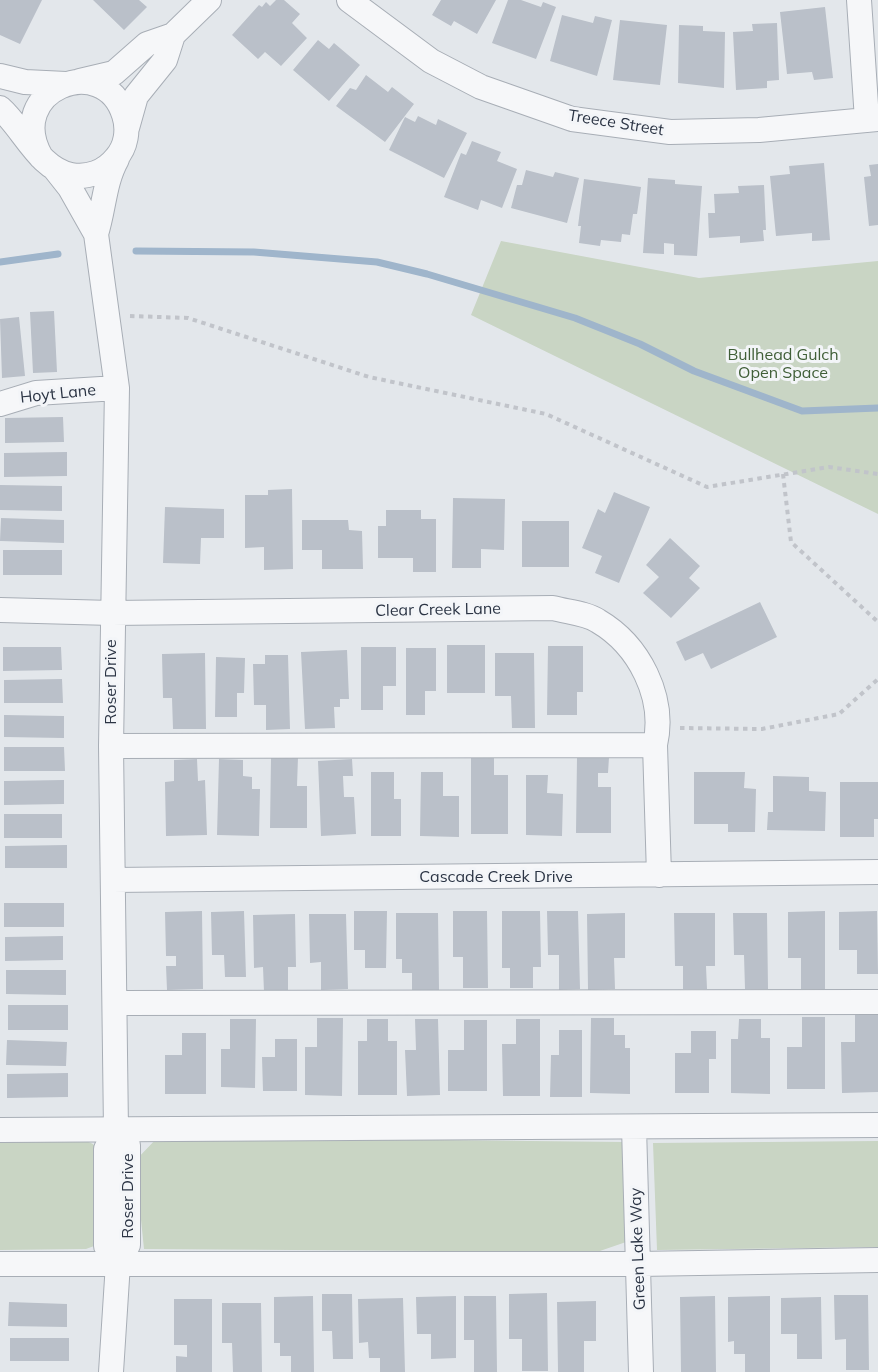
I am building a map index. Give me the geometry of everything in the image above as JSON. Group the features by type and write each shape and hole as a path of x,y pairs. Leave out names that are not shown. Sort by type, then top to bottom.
{"street":[{"path":"121,152 107,167 91,175 74,176 48,163 33,137 35,112 50,92 72,83 114,73 147,44 173,35 209,0"},
{"name":"Treece Street","path":"349,0 431,61 481,87 572,119 670,132 759,130 872,120"},
{"path":"859,0 872,120"},
{"path":"96,234 108,178 121,152 136,96 165,60 173,35"},
{"path":"0,76 25,82 72,83 100,87 112,95 122,109 127,128"},
{"path":"0,108 70,188 96,234"},
{"name":"Roser Drive","path":"96,234 117,388 111,746 116,1130 106,1149 106,1246 118,1263 111,1372"},
{"name":"Hoyt Lane","path":"0,404 36,393 117,388"},
{"name":"Clear Creek Lane","path":"0,610 112,613 553,608 597,620 629,644 648,675 657,736 659,875"},
{"path":"111,746 657,736"},
{"name":"Cascade Creek Drive","path":"113,880 878,872"},
{"path":"115,1003 878,1002"},
{"path":"0,1130 878,1125"},
{"name":"Green Lake Way","path":"634,1127 640,1372"},
{"path":"0,1264 639,1264 878,1260"}],"path":[{"path":"107,316 188,318 369,377 546,414 707,487 829,467 878,474"},
{"path":"783,474 790,542 878,622"},
{"path":"657,736 762,729 839,714 878,679"}],"green space":[{"name":"Bullhead Gulch Open Space","path":"501,241 699,278 878,261 878,514 471,315"},
{"path":"158,1137 623,1142 626,1242 597,1252 144,1249 135,1161"},
{"path":"80,1138 93,1144 103,1158 100,1236 94,1246 86,1249 0,1250 0,1139"},
{"path":"878,1141 878,1247 657,1250 653,1143"}],"building":[{"path":"0,0 42,0 20,44 0,35"},
{"path":"93,0 139,0 147,7 124,30"},
{"path":"276,0 284,0 300,14 292,23 307,38 281,66 265,52 258,59 232,35 259,5 262,7 266,2 270,6"},
{"path":"441,0 496,0 477,34 454,21 451,26 432,15"},
{"path":"508,0 521,0 541,7 543,2 556,7 536,59 492,43"},
{"path":"825,7 833,78 814,80 812,72 787,74 780,12"},
{"path":"562,15 593,23 595,16 612,20 597,76 550,61"},
{"path":"620,20 667,25 660,85 613,80"},
{"path":"777,23 779,80 767,81 767,88 736,90 733,32 753,31 752,24"},
{"path":"679,25 703,26 703,31 725,32 724,88 678,83"},
{"path":"318,40 329,49 334,43 360,65 329,101 293,70"},
{"path":"366,75 388,92 392,87 414,104 385,142 336,106 350,88 356,90"},
{"path":"418,116 436,125 438,119 467,133 444,178 389,150 405,117 415,122"},
{"path":"472,141 501,152 497,161 517,169 502,208 481,200 478,210 444,197 461,153 466,155"},
{"path":"824,163 830,240 812,241 812,233 776,236 770,176 790,174 789,166"},
{"path":"878,164 878,225 869,226 864,177 871,176 869,165"},
{"path":"526,170 553,177 555,172 579,178 567,223 511,208 517,185 522,185"},
{"path":"648,178 675,180 675,184 702,186 697,256 674,255 674,244 664,243 664,254 643,253"},
{"path":"584,179 641,187 637,214 633,214 630,235 622,234 621,242 601,240 600,246 579,243 581,226 578,226"},
{"path":"764,185 766,230 763,230 764,241 740,243 740,236 709,238 708,213 715,213 714,194 739,193 738,186"},
{"path":"54,311 57,372 33,373 30,312"},
{"path":"19,317 25,376 2,378 0,319"},
{"path":"63,417 64,442 5,443 5,418"},
{"path":"67,452 67,476 4,477 4,453"},
{"path":"0,485 62,486 62,511 0,510"},
{"path":"292,489 293,569 264,570 264,547 245,548 245,495 268,495 268,490"},
{"path":"614,492 650,507 619,583 595,573 602,556 582,548 598,509 605,513"},
{"path":"453,498 505,499 504,550 481,549 481,568 452,568"},
{"path":"165,507 224,509 224,538 201,538 200,564 163,563"},
{"path":"386,510 421,510 421,519 436,519 436,572 413,572 413,558 378,558 378,526 386,526"},
{"path":"1,518 64,520 64,543 0,541"},
{"path":"302,520 348,520 349,530 362,531 363,569 322,569 322,550 302,550"},
{"path":"522,521 569,521 569,567 522,567"},
{"path":"670,538 700,566 689,578 700,588 671,618 643,593 659,577 646,565"},
{"path":"3,550 62,550 62,575 3,575"},
{"path":"760,602 777,637 711,669 703,653 685,661 676,642"},
{"path":"447,645 485,645 485,693 447,693"},
{"path":"548,646 583,646 583,692 577,692 577,715 547,715"},
{"path":"3,647 61,647 62,670 3,671"},
{"path":"361,647 396,647 396,686 383,686 383,710 361,710"},
{"path":"406,648 436,648 436,691 425,691 425,715 406,715"},
{"path":"347,650 349,699 340,699 340,707 334,707 335,728 305,729 301,652"},
{"path":"205,653 206,729 173,729 172,698 163,698 162,654"},
{"path":"495,653 534,653 535,728 512,728 511,696 495,696"},
{"path":"265,655 288,655 290,729 266,730 266,705 254,705 253,664 265,664"},
{"path":"216,657 245,658 244,693 237,693 237,717 215,717"},
{"path":"62,679 63,703 4,703 4,680"},
{"path":"4,715 64,716 64,738 4,737"},
{"path":"4,747 64,747 65,771 4,771"},
{"path":"471,756 494,756 494,775 508,775 508,834 471,834"},
{"path":"271,757 298,757 297,786 307,786 307,828 270,828"},
{"path":"577,757 609,757 608,773 598,773 598,787 611,787 611,833 576,833"},
{"path":"197,759 198,781 205,780 207,835 166,836 165,782 174,781 174,760"},
{"path":"219,759 243,760 243,776 252,777 252,789 260,789 259,836 217,835"},
{"path":"352,759 353,776 343,776 344,797 354,797 356,834 321,836 318,761"},
{"path":"371,772 394,772 394,799 401,799 401,836 371,836"},
{"path":"421,772 443,772 443,796 459,796 459,837 420,836"},
{"path":"694,772 745,772 744,788 756,789 755,832 728,832 728,824 694,824"},
{"path":"526,775 548,775 547,793 563,794 562,836 526,835"},
{"path":"773,776 809,777 809,791 826,792 825,831 767,830 768,812 773,812"},
{"path":"64,780 64,804 4,805 4,781"},
{"path":"840,782 878,782 878,819 874,819 874,837 840,837"},
{"path":"4,814 62,814 62,838 4,838"},
{"path":"67,845 67,868 5,868 5,846"},
{"path":"4,903 64,903 64,927 4,927"},
{"path":"202,911 203,989 167,990 166,966 176,966 176,956 166,956 165,912"},
{"path":"244,911 246,977 225,977 224,955 212,955 211,912"},
{"path":"354,911 387,911 386,968 365,968 365,950 354,950"},
{"path":"453,911 487,911 488,988 463,988 463,957 453,957"},
{"path":"502,911 540,911 541,967 533,967 533,988 510,988 510,968 502,968"},
{"path":"547,911 578,911 580,989 559,990 559,955 548,955"},
{"path":"825,911 825,989 801,989 801,958 788,958 788,912"},
{"path":"877,911 878,974 857,974 857,950 839,950 839,912"},
{"path":"396,913 438,913 439,990 412,990 412,973 402,973 402,959 396,959"},
{"path":"625,913 625,958 614,958 615,989 588,990 587,914"},
{"path":"674,913 715,913 715,966 706,966 707,989 683,989 683,966 675,966"},
{"path":"733,913 767,913 768,989 745,989 744,955 734,955"},
{"path":"295,914 296,967 288,967 288,991 264,992 263,967 254,968 253,915"},
{"path":"309,914 346,914 348,989 321,990 321,962 310,963"},
{"path":"63,936 63,960 5,961 5,937"},
{"path":"6,970 66,970 66,995 6,994"},
{"path":"8,1005 68,1005 68,1030 8,1030"},
{"path":"855,1015 878,1015 878,1092 842,1093 841,1042 855,1042"},
{"path":"802,1017 825,1017 825,1089 787,1089 787,1047 802,1047"},
{"path":"317,1018 343,1018 342,1096 305,1095 305,1047 317,1047"},
{"path":"591,1018 614,1018 614,1035 625,1035 625,1048 630,1048 630,1094 590,1093"},
{"path":"230,1019 256,1019 255,1088 221,1087 221,1049 230,1049"},
{"path":"367,1019 388,1019 388,1041 397,1041 397,1095 358,1095 358,1041 367,1041"},
{"path":"415,1019 438,1019 440,1095 407,1096 405,1050 416,1050"},
{"path":"516,1019 540,1019 540,1096 503,1096 502,1044 516,1044"},
{"path":"739,1019 761,1019 761,1038 770,1038 770,1094 731,1093 731,1039 738,1039"},
{"path":"464,1020 487,1020 487,1091 448,1091 448,1050 464,1050"},
{"path":"559,1030 582,1030 582,1097 550,1097 551,1055 559,1055"},
{"path":"691,1031 716,1031 716,1059 709,1059 709,1093 675,1093 675,1053 691,1053"},
{"path":"182,1033 206,1033 206,1094 165,1094 165,1055 182,1055"},
{"path":"275,1039 297,1039 297,1091 263,1091 262,1057 275,1057"},
{"path":"7,1040 67,1042 66,1066 6,1065"},
{"path":"68,1073 68,1097 7,1098 7,1074"},
{"path":"547,1293 548,1371 522,1371 522,1339 509,1339 509,1294"},
{"path":"322,1294 352,1294 353,1359 333,1359 332,1331 322,1331"},
{"path":"834,1295 868,1295 869,1370 846,1370 846,1339 835,1340"},
{"path":"313,1296 314,1372 291,1372 291,1356 280,1356 280,1343 274,1343 274,1297"},
{"path":"456,1296 456,1358 431,1359 431,1334 417,1334 416,1297"},
{"path":"464,1296 496,1296 497,1372 474,1372 474,1340 464,1340"},
{"path":"715,1296 716,1372 681,1372 680,1297"},
{"path":"770,1296 770,1372 745,1372 745,1354 734,1354 734,1341 728,1342 728,1297"},
{"path":"821,1297 822,1359 797,1359 797,1334 781,1334 781,1298"},
{"path":"403,1298 405,1372 380,1372 380,1358 369,1358 368,1342 359,1343 358,1299"},
{"path":"174,1299 212,1299 212,1372 176,1372 176,1356 187,1357 187,1345 174,1345"},
{"path":"596,1301 596,1341 584,1341 584,1372 558,1372 557,1302"},
{"path":"9,1302 67,1304 67,1327 8,1326"},
{"path":"222,1303 261,1303 262,1372 233,1372 232,1343 222,1343"},
{"path":"10,1338 69,1338 69,1361 10,1361"}],"waterway":[{"path":"136,251 254,252 377,262 427,274 575,318 640,344 694,371 802,411 878,408"},
{"path":"0,262 58,254"}]}
